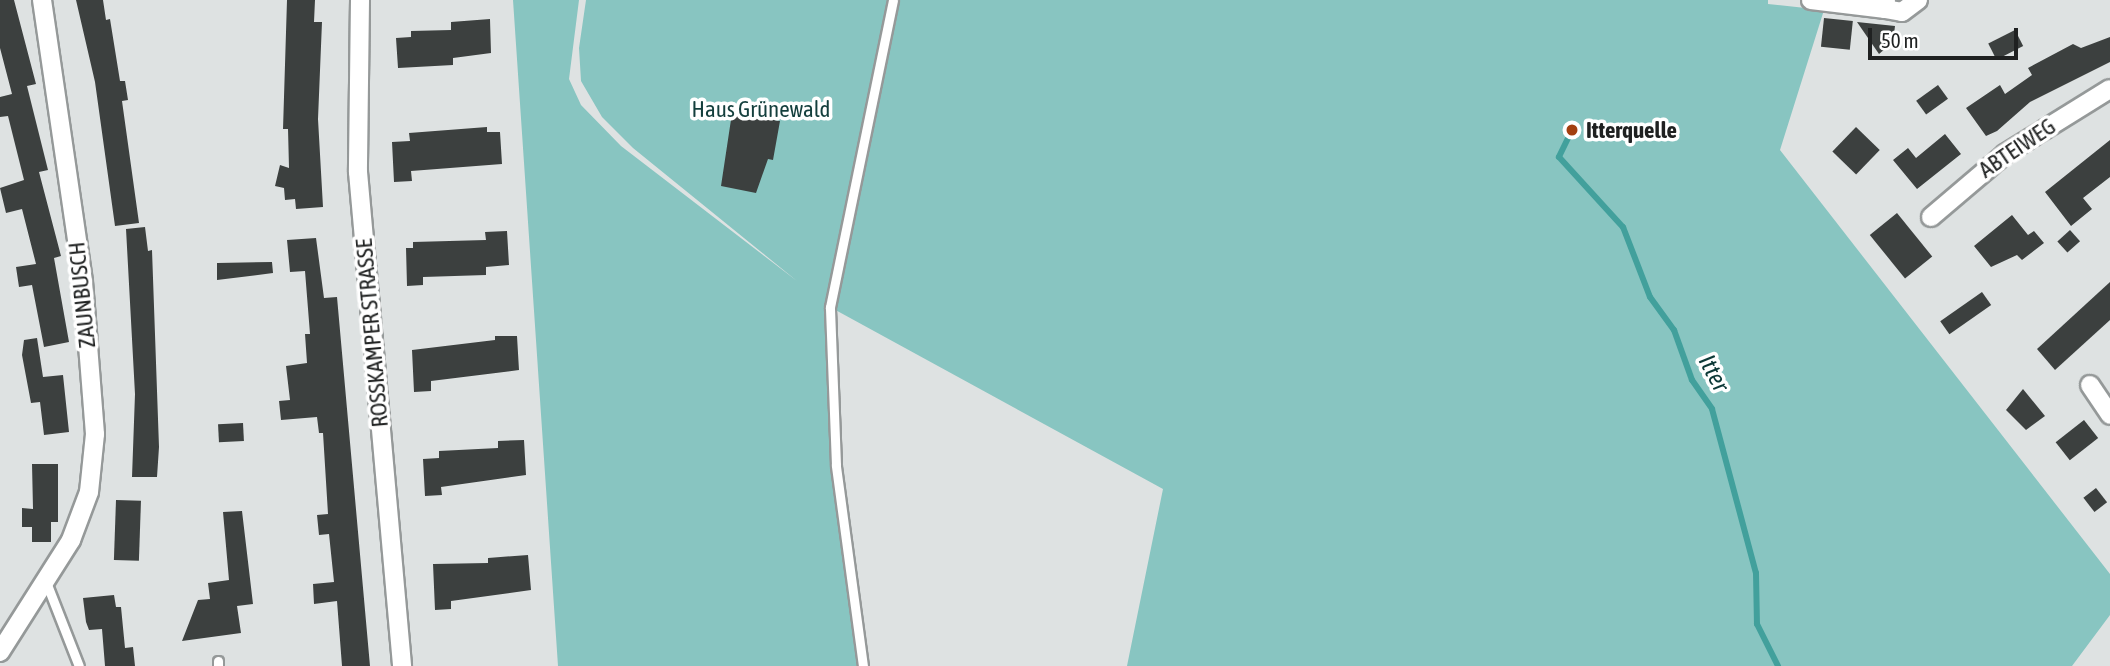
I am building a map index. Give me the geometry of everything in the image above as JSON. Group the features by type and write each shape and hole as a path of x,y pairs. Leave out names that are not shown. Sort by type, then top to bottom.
{"street":[{"name":"ZAUNBUSCH","path":"0,652 71,540 89,492 95,434 83,281 42,0"},
{"name":"ROSSKAMPER STRASSE","path":"360,0 358,172 402,666"},
{"path":"1811,0 1885,4 1902,12 1916,1"},
{"name":"ABTEIWEG","path":"1931,217 2005,154 2110,89"},
{"path":"2090,385 2110,415"}],"lane":[{"path":"863,666 836,465 830,307 893,0"},
{"path":"46,582 79,666"}],"green space":[{"name":"Haus Grünewald","path":"513,0 579,0 569,79 581,105 621,146 797,281 633,148 602,117 581,81 579,48 586,0 1768,0 1768,4 1824,10 1780,150 2110,574 2110,615 2072,666 1127,666 1163,489 830,307 836,465 863,666 558,666"}],"building":[{"path":"0,0 14,0 36,84 27,86 48,170 39,172 61,256 54,258 69,342 44,347 32,285 19,287 16,267 36,264 22,209 6,213 0,188 24,180 8,116 0,117 0,97 12,94 0,48"},
{"path":"76,0 103,0 106,20 110,19 120,81 125,81 128,100 122,101 139,223 115,226 95,82"},
{"path":"287,0 315,0 314,22 322,22 318,119 323,207 296,209 295,199 285,200 284,188 275,186 280,165 289,168 288,129 283,129"},
{"path":"1824,18 1853,21 1850,50 1821,47"},
{"path":"490,19 491,53 453,58 453,65 398,68 396,38 411,37 411,31 451,30 451,22"},
{"path":"1857,22 1895,26 1893,42 1879,54"},
{"path":"2015,30 2023,46 1996,60 1988,44"},
{"path":"2110,37 2110,62 2030,102 1997,131 1986,136 1966,108 2000,85 2005,94 2032,75 2028,68 2073,44 2081,48"},
{"path":"1938,85 1948,99 1926,115 1916,101"},
{"path":"732,113 780,121 773,160 768,159 756,193 721,186"},
{"path":"487,127 487,132 500,132 502,164 411,171 412,181 394,182 392,142 410,141 409,133"},
{"path":"1856,127 1880,150 1856,174 1832,151"},
{"path":"1945,134 1961,154 1917,189 1893,160 1908,148 1916,158"},
{"path":"2110,140 2110,177 2083,198 2092,209 2071,226 2045,192"},
{"path":"1897,213 1932,257 1905,279 1870,235"},
{"path":"2012,215 2028,235 2034,231 2044,243 2022,260 2017,255 1991,267 1974,246"},
{"path":"145,227 148,251 152,250 159,447 157,477 132,477 135,394 126,229"},
{"path":"2070,230 2080,241 2067,253 2057,241"},
{"path":"507,231 509,265 486,267 486,275 423,277 423,285 407,286 406,248 413,248 413,242 486,240 485,232"},
{"path":"316,238 324,298 337,297 370,666 342,666 337,601 314,604 313,584 334,582 329,534 319,535 317,515 328,514 323,433 319,433 317,417 281,420 279,401 290,400 286,366 307,363 305,334 310,334 305,271 290,272 287,240"},
{"path":"272,262 273,273 217,280 217,263"},
{"path":"2110,282 2110,320 2055,370 2037,349"},
{"path":"1982,292 1991,305 1949,334 1940,321"},
{"path":"495,336 517,336 519,370 431,381 431,391 414,392 412,350 495,340"},
{"path":"37,338 43,377 63,375 69,432 44,435 40,402 31,403 22,355 24,340"},
{"path":"2023,389 2045,416 2026,430 2006,410"},
{"path":"2084,420 2098,438 2070,460 2056,442"},
{"path":"243,423 244,441 219,442 218,424"},
{"path":"524,440 526,475 441,487 442,495 425,496 423,459 439,458 439,451 498,448 498,441"},
{"path":"32,464 58,464 58,522 51,522 51,542 32,542 32,527 22,527 22,508 33,509"},
{"path":"2096,488 2107,502 2094,512 2083,498"},
{"path":"116,500 141,501 139,561 114,560"},
{"path":"242,511 253,604 237,606 241,633 182,641 198,600 210,599 208,583 229,580 223,512"},
{"path":"528,555 531,590 451,601 451,609 435,610 433,564 488,563 488,558"},
{"path":"114,595 116,607 121,607 125,648 133,647 135,666 105,666 102,629 89,630 86,622 83,598"}],"waterway":[{"name":"Itter","path":"1572,130 1559,157 1623,227 1650,297 1674,330 1692,380 1712,409 1756,573 1757,624 1778,666"}],"place":[{"name":"Itterquelle","path":"1572,130"}]}
